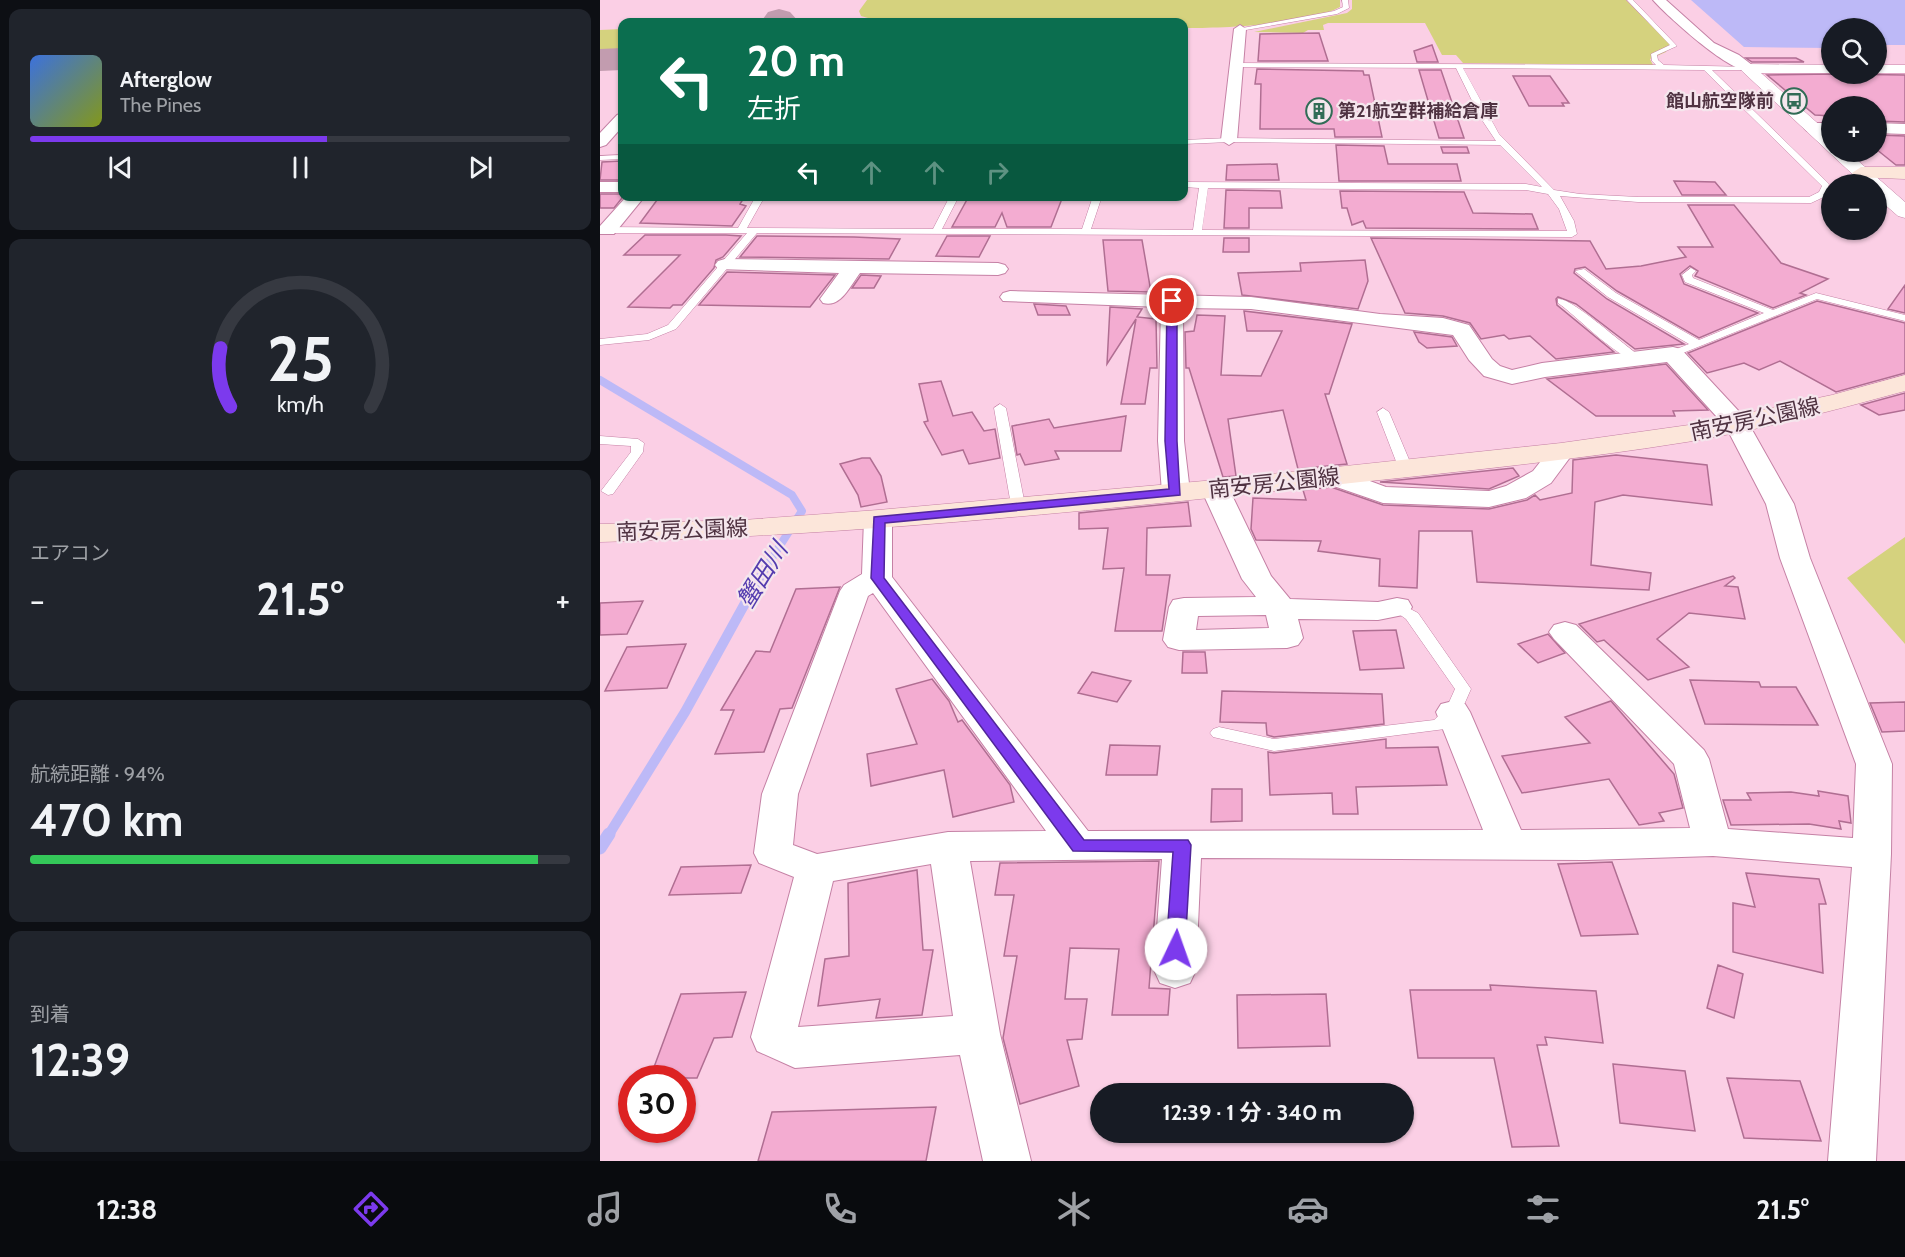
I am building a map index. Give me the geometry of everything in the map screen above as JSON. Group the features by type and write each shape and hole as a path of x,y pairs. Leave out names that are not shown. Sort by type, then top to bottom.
{"main road":[{"path":"1887,177 1905,173"},
{"name":"南安房公園線","path":"600,533 800,525 878,519 1215,489 1562,452 1737,424 1836,402 1905,383"}],"street":[{"path":"1659,0 1709,46 1734,58 1748,68 1821,136"},
{"path":"1229,140 1240,29"},
{"path":"1748,68 1821,69"},
{"path":"1887,69 1905,69"},
{"path":"600,142 618,122"},
{"path":"1812,128 1821,128"},
{"path":"1887,128 1905,129"},
{"path":"1849,162 1863,174"},
{"path":"600,187 618,187"},
{"path":"1887,196 1905,212"},
{"path":"604,230 631,201"},
{"path":"725,265 998,268"},
{"path":"830,298 854,267"},
{"path":"1010,297 1251,303 1380,321 1443,325 1461,330 1483,366 1501,376 1526,376 1542,370 1672,354 1737,424 1780,504 1795,558 1874,764 1872,855 1852,1161"},
{"path":"1172,301 1171,441 1176,492"},
{"path":"1334,477 1383,495 1489,499 1516,492 1542,477 1562,452"},
{"path":"1215,489 1257,579 1279,606 1292,610 1378,611 1397,607"},
{"path":"878,519 877,578 1079,847"},
{"path":"877,578 855,591 780,794 773,853 816,869 948,847 1713,842 1872,855"},
{"path":"1565,632 1691,759 1713,842"},
{"path":"1453,712 1508,845"},
{"path":"1174,970 1182,845"},
{"path":"948,847 978,1034 1007,1161"},
{"path":"816,869 773,1037 795,1048 978,1034"}],"lane":[{"path":"1240,29 1335,13 1346,8 1345,0"},
{"path":"1630,0 1674,46 1654,54 1655,61 1663,68"},
{"path":"1237,65 1748,68"},
{"path":"604,230 1197,231 1293,227 1572,234 1560,204 1549,189 1503,143 1459,68"},
{"path":"1188,185 1549,189 1578,197 1640,199 1811,200 1822,194 1826,186 1706,68"},
{"path":"1188,142 1229,140 1503,143"},
{"path":"600,158 618,157"},
{"path":"1197,231 1204,185"},
{"path":"741,230 758,201"},
{"path":"937,230 952,201"},
{"path":"1086,230 1096,201"},
{"path":"600,342 650,337 672,327 755,230"},
{"path":"1580,271 1612,296 1698,344"},
{"path":"1690,271 1687,275 1689,280 1775,314"},
{"path":"1672,354 1816,296 1905,318"},
{"path":"1562,301 1584,314 1624,352 1638,359"},
{"path":"1000,408 1018,505"},
{"path":"1383,412 1406,469"},
{"path":"600,440 638,443 637,452 608,491"},
{"path":"1219,733 1274,745 1439,725 1453,712 1463,690 1412,616 1397,607"}],"shaded area":[{"path":"867,0 1340,0 1340,7 1286,22 1188,28 1188,18 868,18 861,16 859,11"},
{"path":"1352,0 1626,0 1670,43 1666,52 1650,59 1653,65 1463,63 1456,55 1442,55 1425,23 1328,23 1323,25 1324,30 1308,30 1303,33 1254,32 1347,13 1352,9"},
{"path":"1691,0 1905,0 1905,45 1887,45 1887,18 1821,18 1821,48 1744,47"},
{"path":"618,29 618,55 600,55 600,30"},
{"path":"1905,537 1905,644 1847,578"}],"building":[{"path":"1319,33 1328,61 1258,61 1260,34"},
{"path":"1432,45 1438,62 1417,62 1414,51"},
{"path":"1746,58 1796,58 1804,62 1752,62"},
{"path":"1257,69 1363,71 1364,75 1369,75 1382,137 1335,137 1334,129 1260,129 1261,84 1255,84"},
{"path":"1419,70 1441,70 1464,138 1439,138"},
{"path":"1821,74 1821,84 1887,84 1887,75 1905,75 1905,122 1887,121 1887,96 1821,96 1821,115 1815,115 1767,75"},
{"path":"1513,76 1550,76 1569,103 1562,103 1564,106 1529,106"},
{"path":"1887,135 1905,136 1905,165 1896,165 1887,158"},
{"path":"1336,145 1384,146 1388,164 1457,164 1461,181 1339,181"},
{"path":"1441,147 1467,147 1469,153 1443,153"},
{"path":"618,161 618,180 600,180 602,162"},
{"path":"1277,164 1279,180 1226,180 1227,165"},
{"path":"1674,181 1715,182 1726,195 1682,195"},
{"path":"1226,190 1280,191 1282,208 1249,208 1249,228 1224,228"},
{"path":"1340,191 1464,192 1473,213 1532,214 1538,229 1366,228 1363,221 1352,225 1347,208 1342,208"},
{"path":"600,194 618,194 620,201 614,208 600,208"},
{"path":"656,201 742,201 740,204 746,206 732,226 640,223"},
{"path":"966,201 1061,201 1051,227 1007,227 1002,213 995,227 952,227"},
{"path":"1688,205 1734,205 1781,263 1828,279 1800,293 1806,295 1773,308 1695,276 1698,271 1690,266 1680,274 1684,284 1758,313 1699,338 1617,291 1585,267 1575,269 1574,273 1607,299 1684,344 1635,349 1576,304 1558,297 1557,305 1614,352 1556,359 1530,336 1509,339 1504,335 1481,339 1470,323 1443,316 1405,313 1371,238 1590,241 1606,269 1641,266 1686,257 1678,247 1713,247"},
{"path":"645,235 741,236 723,257 716,260 714,268 682,305 673,305 670,308 628,307 680,255 624,255"},
{"path":"757,236 900,239 889,259 740,257"},
{"path":"947,236 990,236 979,257 936,256"},
{"path":"1224,238 1249,238 1249,252 1223,252"},
{"path":"1103,240 1142,240 1151,292 1108,291"},
{"path":"1365,260 1368,281 1358,309 1242,295 1238,273 1301,271 1300,263"},
{"path":"727,272 835,275 810,307 699,305"},
{"path":"861,275 881,276 874,288 852,288"},
{"path":"1905,285 1905,313 1888,309"},
{"path":"1817,301 1905,323 1905,373 1836,392 1780,361 1759,370 1744,363 1707,373 1688,353"},
{"path":"1034,304 1066,306 1070,315 1038,315"},
{"path":"1110,307 1142,309 1137,317 1156,319 1157,368 1150,368 1145,404 1121,404 1136,319 1107,364"},
{"path":"1244,311 1352,324 1329,394 1325,394 1347,464 1298,469 1283,410 1228,419 1236,476 1223,477 1189,368 1186,368 1185,332 1194,331 1197,315 1225,316 1221,375 1261,376 1282,331 1247,331"},
{"path":"1414,332 1452,337 1457,346 1427,348 1419,342"},
{"path":"1666,364 1708,410 1673,411 1675,416 1596,416 1547,379"},
{"path":"941,381 953,416 972,412 984,431 995,429 1000,458 969,464 963,450 942,455 924,422 928,421 919,384"},
{"path":"1905,393 1905,410 1879,415 1861,405"},
{"path":"1126,416 1121,451 1055,451 1059,459 1025,465 1020,454 1017,455 1012,426 1049,419 1054,428"},
{"path":"1616,455 1707,465 1712,505 1623,495 1595,502 1591,565 1651,573 1649,590 1477,582 1472,531 1419,531 1417,588 1379,586 1380,559 1318,551 1321,541 1256,540 1251,529 1253,498 1306,500 1303,490 1331,487 1383,505 1489,509 1527,500 1535,495 1540,500 1572,493 1573,460"},
{"path":"870,458 881,476 887,502 861,507 858,495 840,464"},
{"path":"1513,468 1519,476 1489,489 1380,482"},
{"path":"1188,502 1191,526 1147,528 1146,575 1170,575 1162,631 1115,631 1124,568 1103,569 1108,528 1079,529 1079,513"},
{"path":"1733,576 1735,578 1725,586 1738,587 1745,619 1689,613 1657,639 1689,667 1648,680 1604,640 1597,642 1579,624"},
{"path":"840,587 792,708 780,709 764,752 715,754 734,710 721,710 756,651 770,652 796,589"},
{"path":"643,601 627,634 600,635 600,603"},
{"path":"1396,630 1404,668 1360,670 1353,631"},
{"path":"1548,634 1565,653 1538,663 1518,644"},
{"path":"686,644 667,688 605,691 627,647"},
{"path":"1183,652 1205,652 1207,673 1182,673"},
{"path":"1092,672 1131,681 1117,702 1078,693"},
{"path":"932,679 949,701 958,722 962,720 1010,785 1014,802 953,817 944,770 871,786 867,754 917,744 896,689"},
{"path":"1690,680 1759,682 1761,687 1796,687 1818,725 1705,724"},
{"path":"1222,691 1382,694 1384,724 1274,737 1267,735 1266,723 1220,722"},
{"path":"1611,701 1674,774 1683,808 1659,813 1664,821 1639,825 1609,779 1522,793 1502,756 1590,743 1565,717"},
{"path":"1905,702 1905,731 1882,732 1870,703"},
{"path":"1386,739 1386,748 1438,747 1447,785 1356,787 1358,814 1333,814 1332,793 1270,795 1268,752"},
{"path":"1110,745 1160,746 1157,775 1106,775"},
{"path":"1212,789 1242,789 1242,821 1211,822"},
{"path":"1818,791 1848,796 1851,823 1839,821 1841,829 1809,824 1731,825 1723,800 1751,800 1747,793 1791,792 1819,796"},
{"path":"1159,861 1149,988 1170,989 1168,1015 1112,1015 1119,949 1070,948 1065,999 1087,999 1082,1039 1067,1040 1079,1086 1020,1104 1003,1038 1017,956 1004,956 1014,895 995,895 1000,863"},
{"path":"1612,862 1638,934 1581,936 1558,864"},
{"path":"751,865 741,893 669,895 681,867"},
{"path":"917,870 923,950 933,950 922,1015 876,1018 880,999 818,1006 825,959 849,956 848,883"},
{"path":"1746,873 1819,879 1826,904 1819,904 1823,973 1733,952 1733,903 1755,907"},
{"path":"1718,965 1743,974 1734,1018 1707,1008"},
{"path":"1490,985 1596,991 1603,1043 1545,1037 1547,1045 1537,1045 1559,1146 1512,1147 1494,1058 1418,1058 1410,990 1491,990"},
{"path":"746,992 732,1037 714,1038 697,1078 696,1065 655,1065 681,994"},
{"path":"1326,994 1330,1046 1238,1048 1237,995"},
{"path":"1613,1064 1685,1071 1695,1131 1620,1123"},
{"path":"1727,1078 1800,1081 1821,1141 1744,1138"},
{"path":"936,1107 926,1161 758,1161 772,1112"}],"waterway":[{"name":"蟹田川","path":"600,380 792,495 802,511 758,580"},
{"name":"蟹田川","path":"608,836 685,712 759,578"},
{"name":"蟹田川","path":"600,848 609,834"}],"taxiway":[{"path":"600,60 618,59"}],"place":[{"name":"館山航空隊前","path":"1794,101"},
{"name":"第21航空群補給倉庫","path":"1319,111"}],"route":[{"path":"1172,301 1171,441 1176,492 878,519 877,578 1079,847 1182,845 1176,949"}]}
